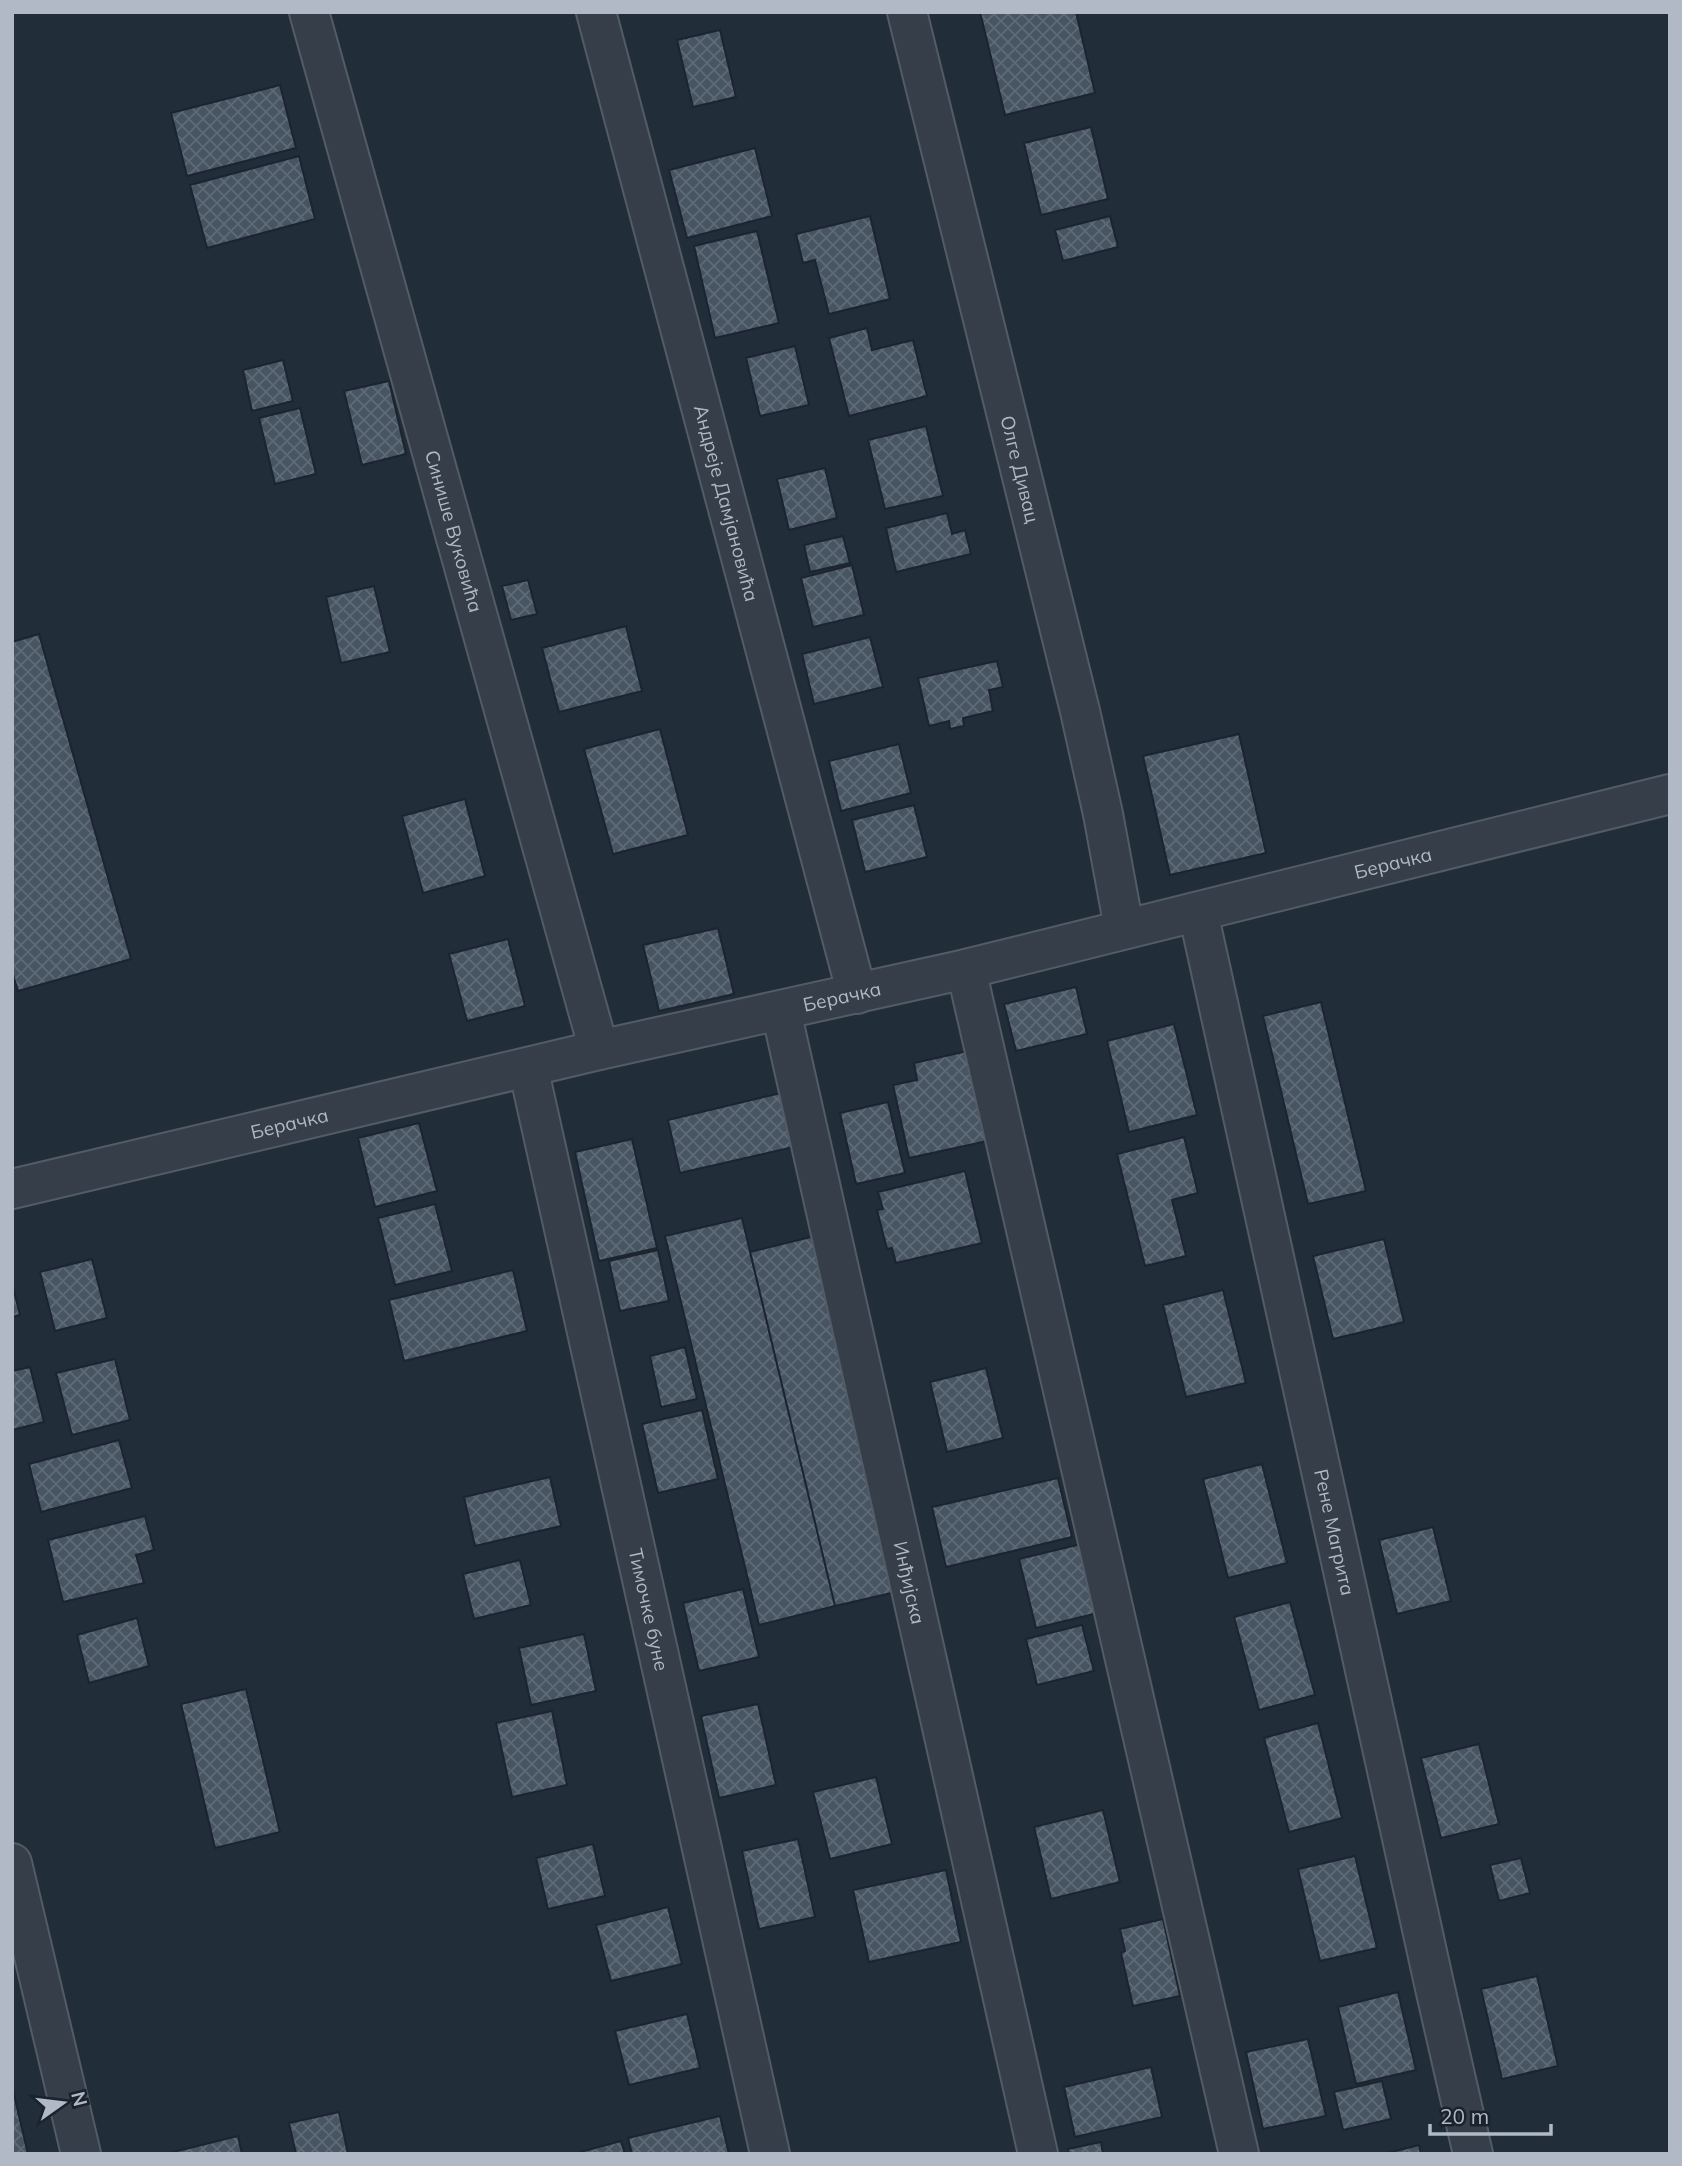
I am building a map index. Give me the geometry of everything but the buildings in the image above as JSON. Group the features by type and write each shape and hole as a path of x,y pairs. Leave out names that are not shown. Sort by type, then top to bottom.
{"street":[{"name":"Синише Вуковића","path":"309,12 599,1050"},
{"name":"Андреје Дамјановића","path":"596,12 857,994"},
{"name":"Олге Дивац","path":"907,12 1080,711 1124,928"},
{"name":"Берачка","path":"12,1189 599,1050 966,969 1670,794"},
{"name":"Рене Магрита","path":"1198,912 1434,1988 1473,2154"},
{"path":"966,969 1239,2154"},
{"name":"Инђијска","path":"781,1011 1038,2154"},
{"name":"Тимочке буне","path":"528,1068 770,2154"},
{"path":"12,1863 81,2154"}]}
